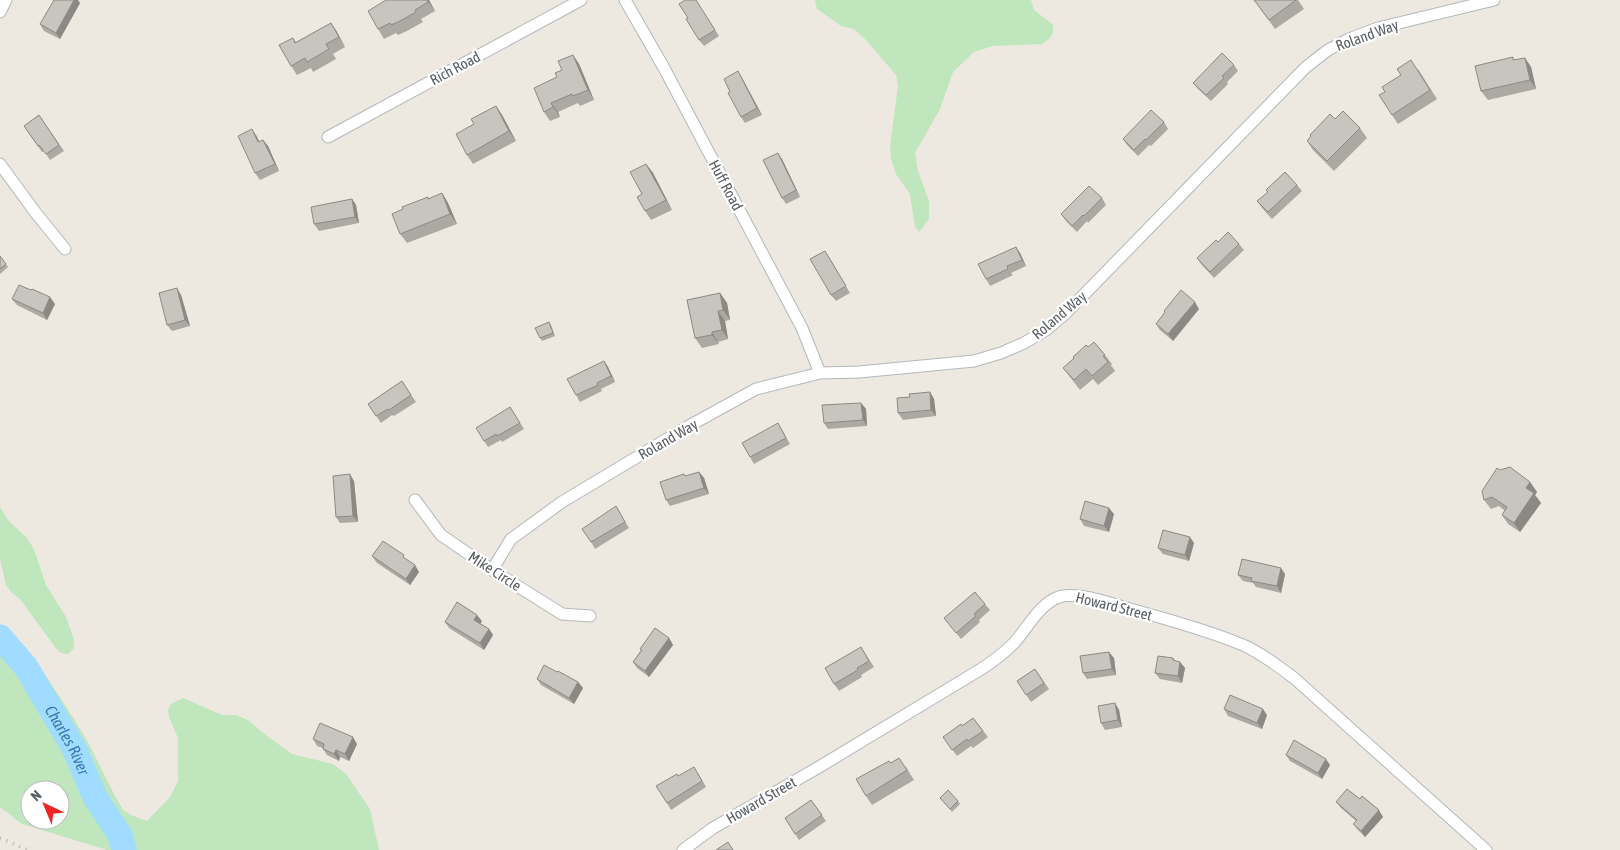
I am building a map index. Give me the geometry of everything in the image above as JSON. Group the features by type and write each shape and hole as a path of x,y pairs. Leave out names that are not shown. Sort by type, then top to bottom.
{"street":[{"path":"0,12 6,0"},
{"name":"Rich Road","path":"328,136 581,0"},
{"name":"Huff Road","path":"625,0 664,68 802,328 820,374"},
{"name":"Roland Way","path":"492,570 511,539 562,502 687,427 756,389 820,374 974,361 1001,353 1024,343 1046,330 1067,312 1306,67 1328,50 1349,39 1378,28 1494,0"},
{"path":"0,164 65,249"},
{"name":"Mike Circle","path":"415,500 441,534 492,570 562,614 590,616"},
{"name":"Howard Street","path":"683,850 713,828 819,767 978,671 996,659 1014,642 1046,604 1058,597 1072,595 1088,597 1157,616 1213,634 1244,645 1270,660 1301,684 1486,850"}],"green space":[{"path":"815,0 1031,0 1034,10 1053,25 1053,33 1042,44 993,46 974,52 953,72 940,109 915,153 918,171 929,201 929,219 919,232 915,227 910,194 896,174 891,159 890,146 898,86 896,75 866,40 854,29 841,26 817,9"},
{"path":"0,507 8,520 27,538 34,549 46,585 66,617 74,640 74,648 68,654 61,653 55,647 20,599 6,585 0,559"},
{"path":"16,641 43,672 60,697 93,751 123,810 131,815 147,821 170,797 178,781 178,738 168,710 171,704 183,698 222,715 236,715 248,720 292,754 333,764 346,774 370,809 379,850 107,850 42,830 70,830 70,780 20,780 20,822 0,807 0,646"}],"building":[{"path":"54,0 74,0 56,33 40,24"},
{"path":"386,0 427,0 428,2 415,10 416,12 400,21 391,25 390,23 378,29 368,11"},
{"path":"685,0 696,0 715,30 699,40 679,4"},
{"path":"1254,0 1296,0 1269,20"},
{"path":"331,23 339,37 326,44 329,49 307,62 305,58 291,66 279,45 293,38 295,43"},
{"path":"1222,53 1234,65 1222,76 1224,78 1206,95 1193,83"},
{"path":"573,55 588,90 573,96 572,94 551,103 553,107 544,112 534,88 557,77 555,73 562,70 558,61"},
{"path":"1513,57 1513,60 1525,58 1530,80 1481,91 1475,66"},
{"path":"1411,60 1430,90 1392,115 1379,95 1385,92 1382,87 1401,75 1397,69"},
{"path":"738,71 757,108 741,117 728,93 730,92 724,79"},
{"path":"496,106 509,131 467,155 456,134 474,124 471,119"},
{"path":"1151,110 1164,122 1134,150 1123,139"},
{"path":"1343,111 1360,128 1327,161 1307,141 1310,135 1330,114 1335,119"},
{"path":"39,115 59,145 46,154 24,126"},
{"path":"252,129 258,142 263,140 275,164 255,173 238,136"},
{"path":"778,153 796,190 782,198 763,160"},
{"path":"646,164 666,200 645,211 637,197 642,194 630,172"},
{"path":"1285,172 1297,185 1268,212 1257,201 1268,192 1266,190"},
{"path":"1089,186 1102,198 1072,226 1061,214"},
{"path":"442,193 450,214 400,234 392,214 403,209 402,207"},
{"path":"352,199 355,217 314,224 311,207"},
{"path":"1228,232 1239,244 1210,272 1197,258 1216,240 1218,242"},
{"path":"1016,247 1022,260 1007,266 1008,269 986,279 978,264"},
{"path":"825,251 846,286 831,295 810,259"},
{"path":"0,256 6,264 0,269"},
{"path":"19,285 50,297 43,313 12,299"},
{"path":"177,288 185,320 167,325 159,293"},
{"path":"1181,290 1195,302 1168,334 1156,324"},
{"path":"720,293 723,310 718,311 722,330 712,332 712,335 695,338 687,300"},
{"path":"549,322 553,333 540,338 535,328"},
{"path":"1094,342 1105,355 1103,356 1108,362 1092,376 1086,369 1074,380 1063,368 1086,345 1088,347"},
{"path":"604,361 611,376 597,383 598,385 576,395 567,379"},
{"path":"402,381 411,395 389,410 376,416 368,404"},
{"path":"930,392 931,410 898,413 897,398 910,397 909,394"},
{"path":"861,403 863,420 824,423 822,405"},
{"path":"510,407 520,423 484,441 476,428"},
{"path":"778,423 786,438 750,457 742,443"},
{"path":"1510,467 1530,482 1526,488 1534,493 1514,523 1502,515 1507,507 1492,497 1484,500 1482,491 1497,468 1500,470"},
{"path":"699,472 704,488 666,500 660,482 684,474 685,476"},
{"path":"350,474 353,516 336,517 333,476"},
{"path":"1085,501 1109,508 1104,526 1080,519"},
{"path":"616,506 625,522 591,542 582,529"},
{"path":"1163,530 1190,537 1185,555 1158,548"},
{"path":"383,541 415,565 406,579 372,556"},
{"path":"1242,559 1281,568 1277,586 1251,581 1252,578 1238,575"},
{"path":"975,592 985,604 974,614 976,616 956,633 944,618"},
{"path":"457,602 477,615 474,620 489,629 480,643 445,622"},
{"path":"655,628 669,638 645,671 633,662"},
{"path":"861,647 869,661 834,684 825,668"},
{"path":"1109,652 1112,669 1083,673 1080,656"},
{"path":"1158,656 1173,658 1173,660 1180,662 1178,676 1155,673"},
{"path":"544,665 578,682 569,698 537,679"},
{"path":"1035,669 1044,683 1026,695 1017,681"},
{"path":"1230,695 1263,709 1257,723 1224,709"},
{"path":"1115,703 1118,720 1101,723 1098,706"},
{"path":"973,718 983,731 968,741 967,739 952,750 943,737"},
{"path":"320,723 353,737 345,754 336,750 334,754 323,749 324,744 313,739"},
{"path":"1294,740 1326,759 1318,773 1286,755"},
{"path":"899,758 907,770 866,796 856,779 889,761 891,763"},
{"path":"694,767 702,781 667,803 656,786"},
{"path":"1347,789 1360,799 1362,796 1379,810 1361,831 1353,824 1357,820 1336,802"},
{"path":"948,790 958,801 950,809 940,798"},
{"path":"811,800 822,815 795,834 785,818"},
{"path":"728,842 733,850 716,850"}],"waterway":[{"name":"Charles River","path":"0,637 26,667 75,750 95,797 120,835 124,850"}],"railway":[{"path":"0,838 28,850"}]}
